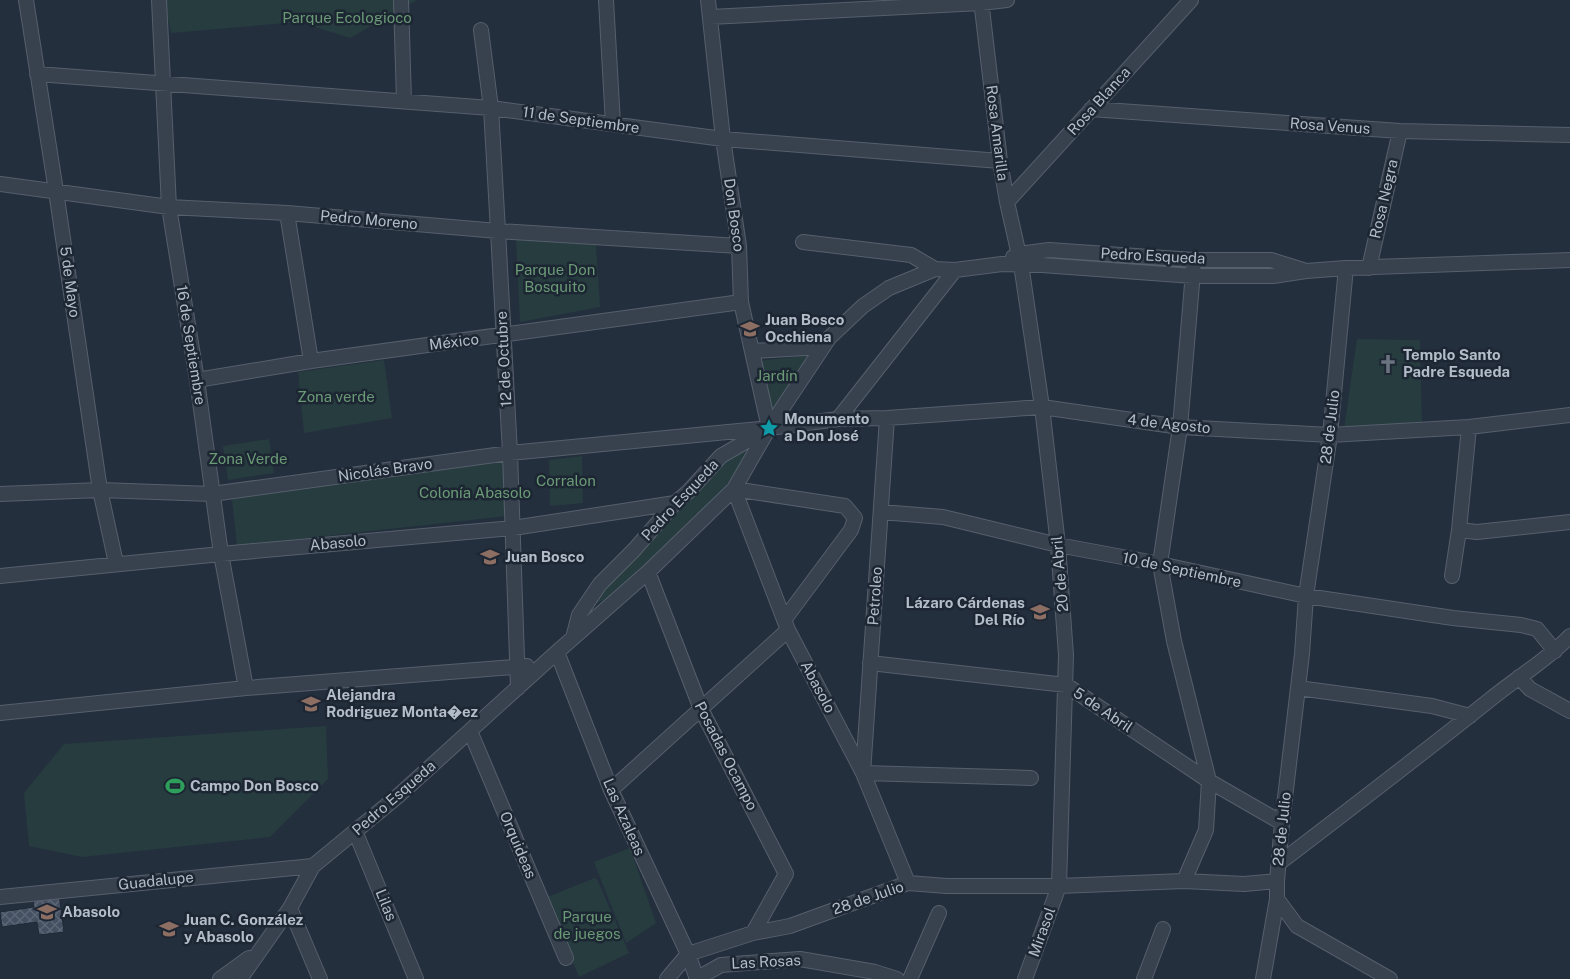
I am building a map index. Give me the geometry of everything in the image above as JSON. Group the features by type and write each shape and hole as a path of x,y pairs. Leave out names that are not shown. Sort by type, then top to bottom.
{"street":[{"name":"5 de Mayo","path":"26,0 100,490 116,564"},
{"name":"16 de Septiembre","path":"158,0 169,206 197,380 220,554 246,688"},
{"path":"401,0 404,101"},
{"path":"606,0 613,124"},
{"name":"Don Bosco","path":"708,0 723,139 739,246 741,302 769,428"},
{"path":"710,17 1007,0"},
{"name":"Rosa Blanca","path":"1007,202 1191,0"},
{"name":"Rosa Amarilla","path":"981,2 1000,161 1020,259"},
{"name":"12 de Octubre","path":"481,30 491,108 498,231 510,453 518,688"},
{"name":"11 de Septiembre","path":"38,74 491,108 723,139 1000,161"},
{"name":"Rosa Venus","path":"1091,109 1400,131 1570,135"},
{"name":"Rosa Negra","path":"1369,268 1400,131"},
{"name":"Pedro Moreno","path":"0,184 169,206 287,213 498,231 739,246"},
{"path":"287,213 311,361"},
{"path":"803,242 911,255 935,269"},
{"name":"Pedro Esqueda","path":"240,979 290,908 313,866 398,796 648,572 734,489 769,428 829,338 863,306 889,288 935,269 955,270 1002,264 1049,250 1194,260 1271,260 1306,271"},
{"name":"Pedro Esqueda","path":"1020,259 1193,276 1272,276 1346,268 1570,260"},
{"name":"20 de Abril","path":"1020,259 1042,406 1058,545 1066,655 1059,886"},
{"path":"1184,880 1206,830 1209,781 1174,641 1160,564 1180,427 1194,260"},
{"name":"28 de Julio","path":"688,954 753,933 790,926 908,883 948,886 1059,886 1184,880 1244,884 1277,881 1306,596 1330,435 1346,268"},
{"path":"838,418 955,270"},
{"name":"México","path":"197,380 311,361 741,302"},
{"path":"752,351 823,347"},
{"name":"4 de Agosto","path":"769,428 838,418 887,418 1042,406 1180,427 1330,435 1470,427 1570,414"},
{"name":"Petroleo","path":"863,773 887,418"},
{"path":"1452,576 1470,427"},
{"name":"Pedro Esqueda","path":"573,638 579,615 600,584 634,550 675,503 689,491 721,456 769,428"},
{"name":"Nicolás Bravo","path":"0,494 100,490 212,494 510,453 769,428"},
{"path":"611,790 701,709 786,625 851,530 855,518 845,506 734,489"},
{"name":"Abasolo","path":"734,489 786,625 863,773 908,883"},
{"name":"Abasolo","path":"0,576 513,528 675,503"},
{"name":"10 de Septiembre","path":"881,512 943,517 1058,545 1160,564 1306,596 1453,618 1521,624 1537,629 1555,651"},
{"path":"1459,530 1477,532 1570,522"},
{"name":"Posadas Ocampo","path":"648,572 701,709 786,874 753,933"},
{"path":"1278,864 1555,651 1570,636"},
{"name":"Las Azaleas","path":"557,652 611,790 688,954 697,979"},
{"name":"5 de Abril","path":"870,663 1066,685 1209,781 1282,823"},
{"path":"0,713 246,688 543,665"},
{"path":"1519,677 1530,689 1570,711"},
{"path":"1298,688 1432,706 1470,716"},
{"name":"Orquideas","path":"470,731 566,958"},
{"path":"863,773 1031,778"},
{"name":"Lilas","path":"356,832 416,979"},
{"name":"Guadalupe","path":"0,897 313,866"},
{"path":"1264,979 1277,899 1277,881"},
{"name":"Mirasol","path":"1025,979 1059,886"},
{"path":"1277,899 1297,926 1390,979"},
{"path":"290,908 320,979"},
{"path":"910,979 939,913"},
{"path":"1144,979 1162,929"},
{"path":"220,979 258,951"},
{"path":"667,979 688,954"},
{"name":"Las Rosas","path":"697,979 721,965 800,959 875,972 897,979"}],"green space":[{"name":"Parque Ecologioco","path":"164,0 417,0 350,38 299,22 171,33"},
{"name":"Parque Don Bosquito","path":"516,239 596,245 600,307 520,322"},
{"path":"1357,339 1420,340 1422,427 1344,429"},
{"name":"Jardín","path":"811,355 772,414 758,361"},
{"name":"Zona verde","path":"384,360 392,418 304,433 298,372"},
{"name":"Zona Verde","path":"269,439 274,473 228,480 223,446"},
{"path":"756,442 727,491 611,597 590,606 723,459"},
{"name":"Corralon","path":"582,456 583,503 550,506 549,460"},
{"name":"Colonía Abasolo","path":"506,461 507,516 237,546 232,499"},
{"name":"Campo Don Bosco","path":"326,726 328,779 270,837 82,857 29,846 24,793 64,744"},
{"path":"630,848 656,923 626,943 594,862"},
{"name":"Parque de juegos","path":"595,878 629,953 579,977 545,898"}],"building":[{"path":"59,894 64,932 39,935 37,922 2,927 0,912 34,907 33,898"}],"place":[{"name":"Juan Bosco Occhiena","path":"750,329"},
{"name":"Templo Santo Padre Esqueda","path":"1388,364"},
{"name":"Monumento a Don José","path":"769,428"},
{"name":"Juan Bosco","path":"490,557"},
{"name":"Lázaro Cárdenas Del Río","path":"1040,612"},
{"name":"Alejandra Rodriguez Monta�ez","path":"311,704"},
{"name":"Campo Don Bosco","path":"175,786"},
{"name":"Abasolo","path":"47,912"},
{"name":"Juan C. González y Abasolo","path":"169,929"}]}
